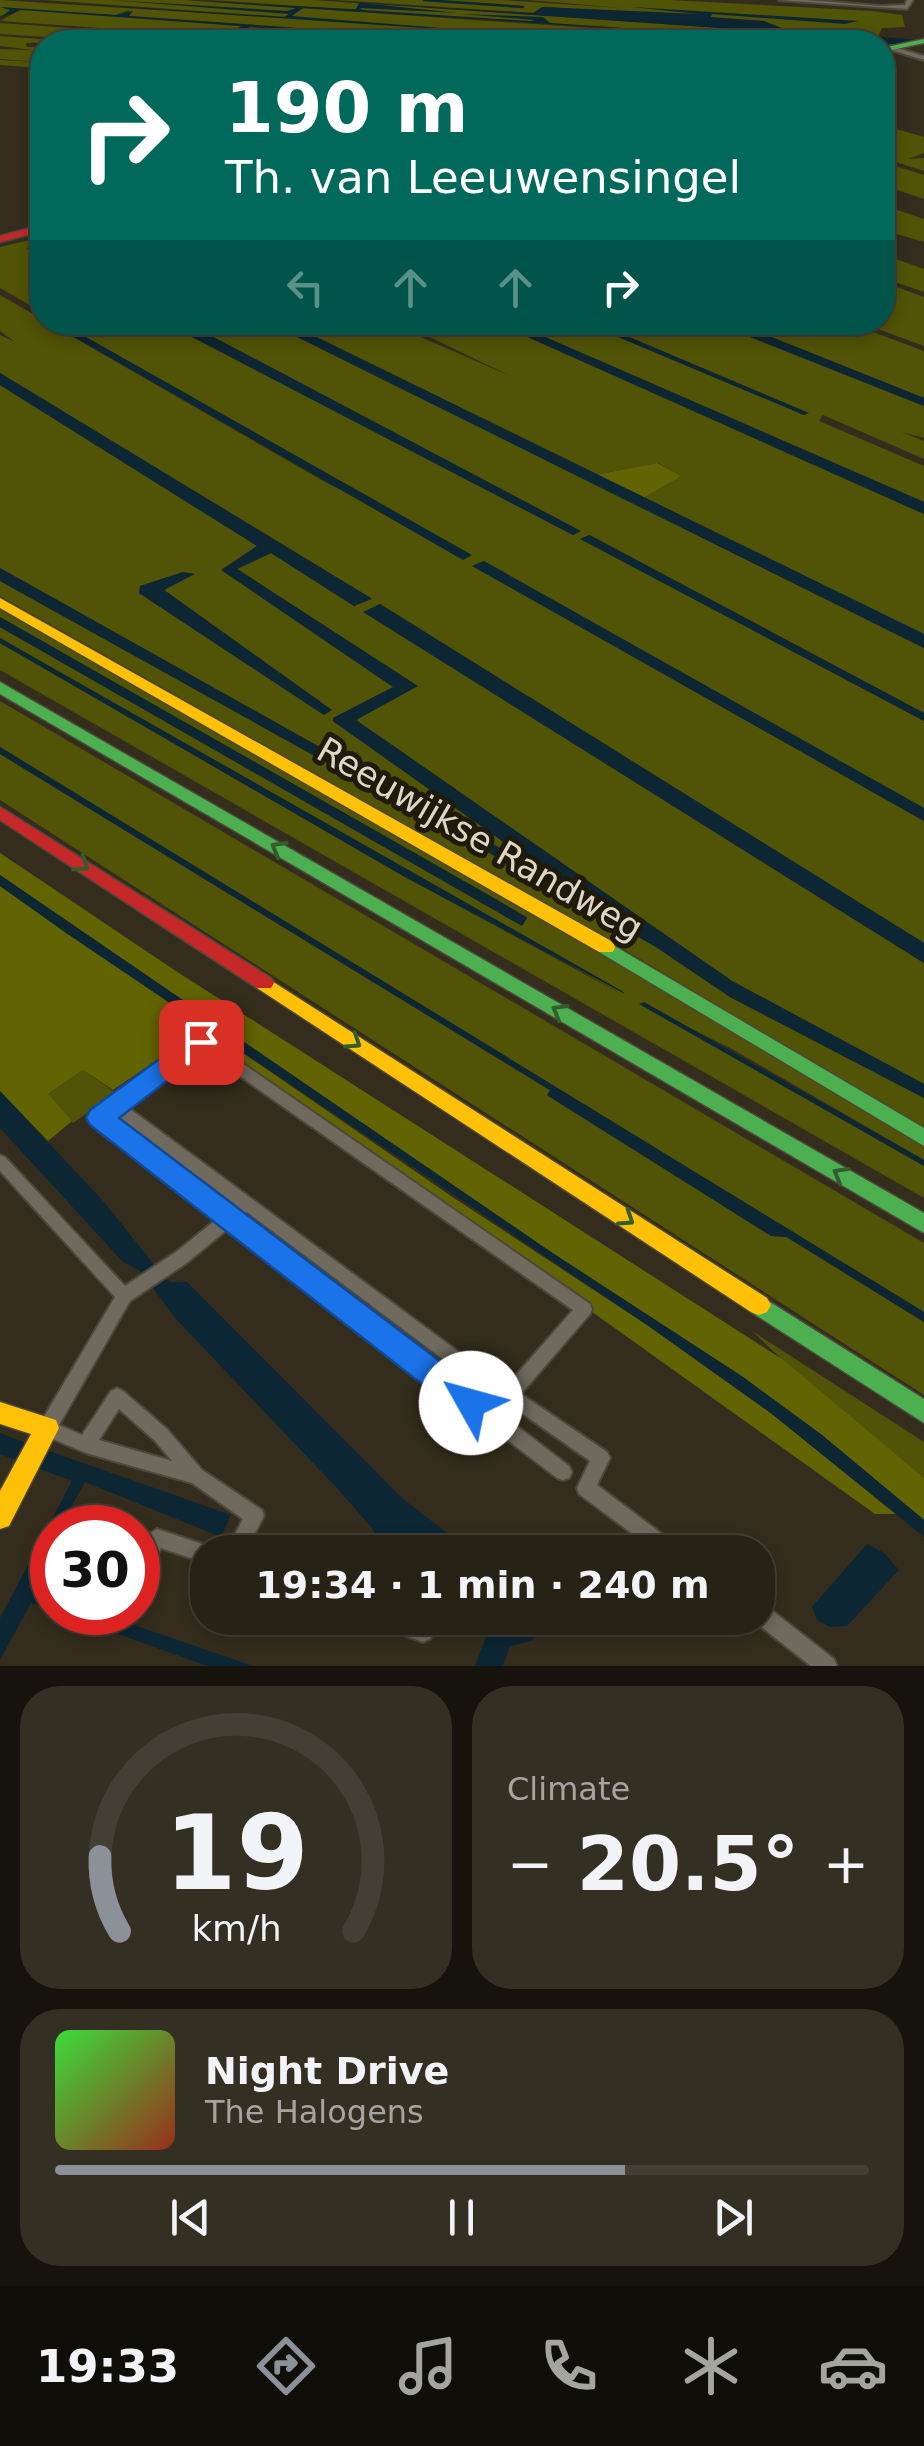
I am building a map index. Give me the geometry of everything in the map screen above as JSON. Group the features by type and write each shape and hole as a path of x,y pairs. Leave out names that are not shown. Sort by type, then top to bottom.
{"main road":[{"path":"895,49 924,41"},
{"path":"0,240 30,231"},
{"name":"Reeuwijkse Randweg","path":"0,602 521,896 924,1138"},
{"path":"0,688 924,1224"},
{"path":"0,812 924,1412"},
{"path":"0,1413 45,1434 0,1517"}],"street":[{"path":"782,0 907,7 910,0 924,1"},
{"path":"895,51 924,58"},
{"path":"563,1472 100,1118 201,1042 584,1309 510,1394 601,1458 586,1488 648,1535"},
{"path":"114,1106 488,1384 471,1403"},
{"path":"0,1161 124,1296"},
{"path":"197,1476 45,1434 124,1296 164,1270 247,1202"},
{"path":"86,1445 116,1396 161,1435 197,1476 254,1516 244,1535"},
{"path":"160,1539 190,1548"},
{"path":"775,1625 827,1666"}],"shaded area":[{"path":"0,0 468,30 326,30 129,16 129,10 116,15 73,13 243,26 239,30 131,30 0,21 20,10 0,16"},
{"path":"44,0 185,0 621,30 470,30"},
{"path":"211,0 314,0 750,30 651,30"},
{"path":"337,0 501,0 622,8 529,0 670,0 872,11 902,15 905,27 786,30 763,21 546,7 533,13"},
{"path":"0,23 99,30 30,30 30,36 0,34"},
{"path":"249,27 293,30 243,30"},
{"path":"0,36 30,38 26,43 30,50 0,46"},
{"path":"0,49 30,50 30,61 0,59"},
{"path":"0,60 30,62 30,67 0,65"},
{"path":"895,129 924,137 924,153 908,159 924,158 924,171 895,162"},
{"path":"895,166 924,175 924,199 895,189"},
{"path":"895,209 924,219 924,242 895,234"},
{"path":"30,240 30,248 26,248 30,250 30,305 0,288 0,247"},
{"path":"895,259 924,269 924,292 895,282"},
{"path":"895,286 924,297 924,346 894,335"},
{"path":"0,295 30,312 30,335 70,335 325,482 471,555 82,335 188,335 573,535 580,531 210,335 293,335 924,648 924,713 590,535 581,539 924,721 924,808 473,566 924,821 924,943 380,604 364,612 924,963 924,1084 732,981 356,720 417,686 237,569 271,553 354,606 371,598 0,373 0,335 15,342 0,331"},
{"path":"312,335 416,335 512,377 426,335 523,335 924,514 924,634 643,498 682,476 658,463 595,475"},
{"path":"541,335 614,335 804,415 808,413 624,335 745,335 924,406 924,438 902,432 924,441 924,459 823,415 819,421 924,466 924,502"},
{"path":"766,335 881,335 924,351 924,398"},
{"path":"0,385 257,546 222,570 394,687 333,718 334,722 561,882 0,568","holes":["183,572 164,590 331,710 324,715 139,593 141,586"]},
{"path":"657,463 682,476 643,498 595,475"},
{"path":"0,581 563,894 656,947 730,997 924,1098 924,1129 563,913 0,596"},
{"path":"0,608 505,894 924,1146 924,1160 732,1049 639,1003 924,1166 924,1198 0,670 0,643 405,877 623,995 0,638 0,627 521,925 527,917 0,617"},
{"path":"0,701 924,1243 924,1312 0,747"},
{"path":"0,754 551,1091 548,1096 771,1236 786,1237 924,1322 924,1395 0,800"},
{"path":"0,853 179,973 782,1359 924,1478 924,1520 822,1435 743,1377 551,1252 0,875"},
{"path":"0,886 451,1196 650,1327 772,1414 897,1514 875,1514 199,1031 113,1090 83,1070 48,1094 72,1121 48,1141 0,1091"},
{"path":"83,1070 116,1093 73,1123 47,1095"},
{"path":"752,1331 924,1442 924,1478 805,1381"}],"water":[{"path":"19,0 284,17 289,14 110,0 287,11 296,8 185,0 350,9 356,9 359,3 314,0 533,13 542,7 699,14 631,7 858,21 845,24 712,14 711,17 764,21 786,30 751,30 362,3 458,13 360,8 363,10 530,21 535,20 462,14 543,17 550,23 652,30 303,8 292,16 464,30"},
{"path":"0,7 116,15 133,11 129,16 326,30 236,30 241,26 21,10 0,18 10,10"},
{"path":"895,38 924,40 895,46"},
{"path":"71,335 82,335 472,555 463,560"},
{"path":"188,335 210,335 581,531 573,535"},
{"path":"293,335 313,335 924,634 924,648"},
{"path":"523,335 541,335 924,502 924,514"},
{"path":"614,335 624,335 809,413 804,415"},
{"path":"745,335 766,335 924,398 924,406"},
{"path":"0,373 372,599 354,606 271,553 237,569 418,686 356,720 732,981 924,1084 924,1098 730,997 656,947 563,894 0,581 0,568 557,880 333,721 393,687 221,570 257,546 0,385"},
{"path":"589,535 924,713 924,721 580,539"},
{"path":"484,561 924,808 924,821 472,566"},
{"path":"183,572 195,574 164,590 332,710 324,715 139,593 140,586"},
{"path":"380,604 924,943 924,963 363,612"},
{"path":"0,617 527,918 522,926 0,627"},
{"path":"0,638 625,994 405,877 0,643"},
{"path":"0,747 924,1312 924,1322 787,1237 771,1236 547,1095 550,1090 0,754"},
{"path":"0,875 551,1252 743,1377 822,1435 924,1520 924,1537 772,1414 650,1327 66,933 0,886"},
{"path":"644,1002 924,1160 924,1166 639,1004"},
{"path":"0,1091 104,1202 164,1277 170,1282 187,1282 403,1499 450,1535 376,1535 337,1488 176,1319 140,1271 123,1262 0,1128"},
{"path":"0,1433 231,1515 222,1535 216,1535 160,1512 160,1505 142,1505 85,1482 72,1505 59,1505 72,1481 0,1454"},
{"path":"867,1544 884,1553 899,1570 847,1626 830,1627 817,1620 812,1607"},
{"path":"30,1561 30,1605 0,1660 0,1618"},
{"path":"160,1634 253,1666 207,1666 121,1635"},
{"path":"487,1635 538,1635 531,1641 510,1646 503,1666 475,1666"}],"waterway":[{"path":"424,0 523,7"}],"traffic: fast":[{"path":"895,47 924,41"},
{"path":"0,687 924,1224"},
{"path":"606,947 924,1138"},
{"path":"759,1305 924,1412"}],"traffic: slow":[{"path":"0,602 606,947"},
{"path":"264,983 759,1305"},
{"path":"0,1413 47,1428 0,1517"}],"traffic: jam":[{"path":"0,239 30,231"},
{"path":"0,812 264,983"}],"route":[{"path":"201,1042 100,1118 471,1403"}]}
